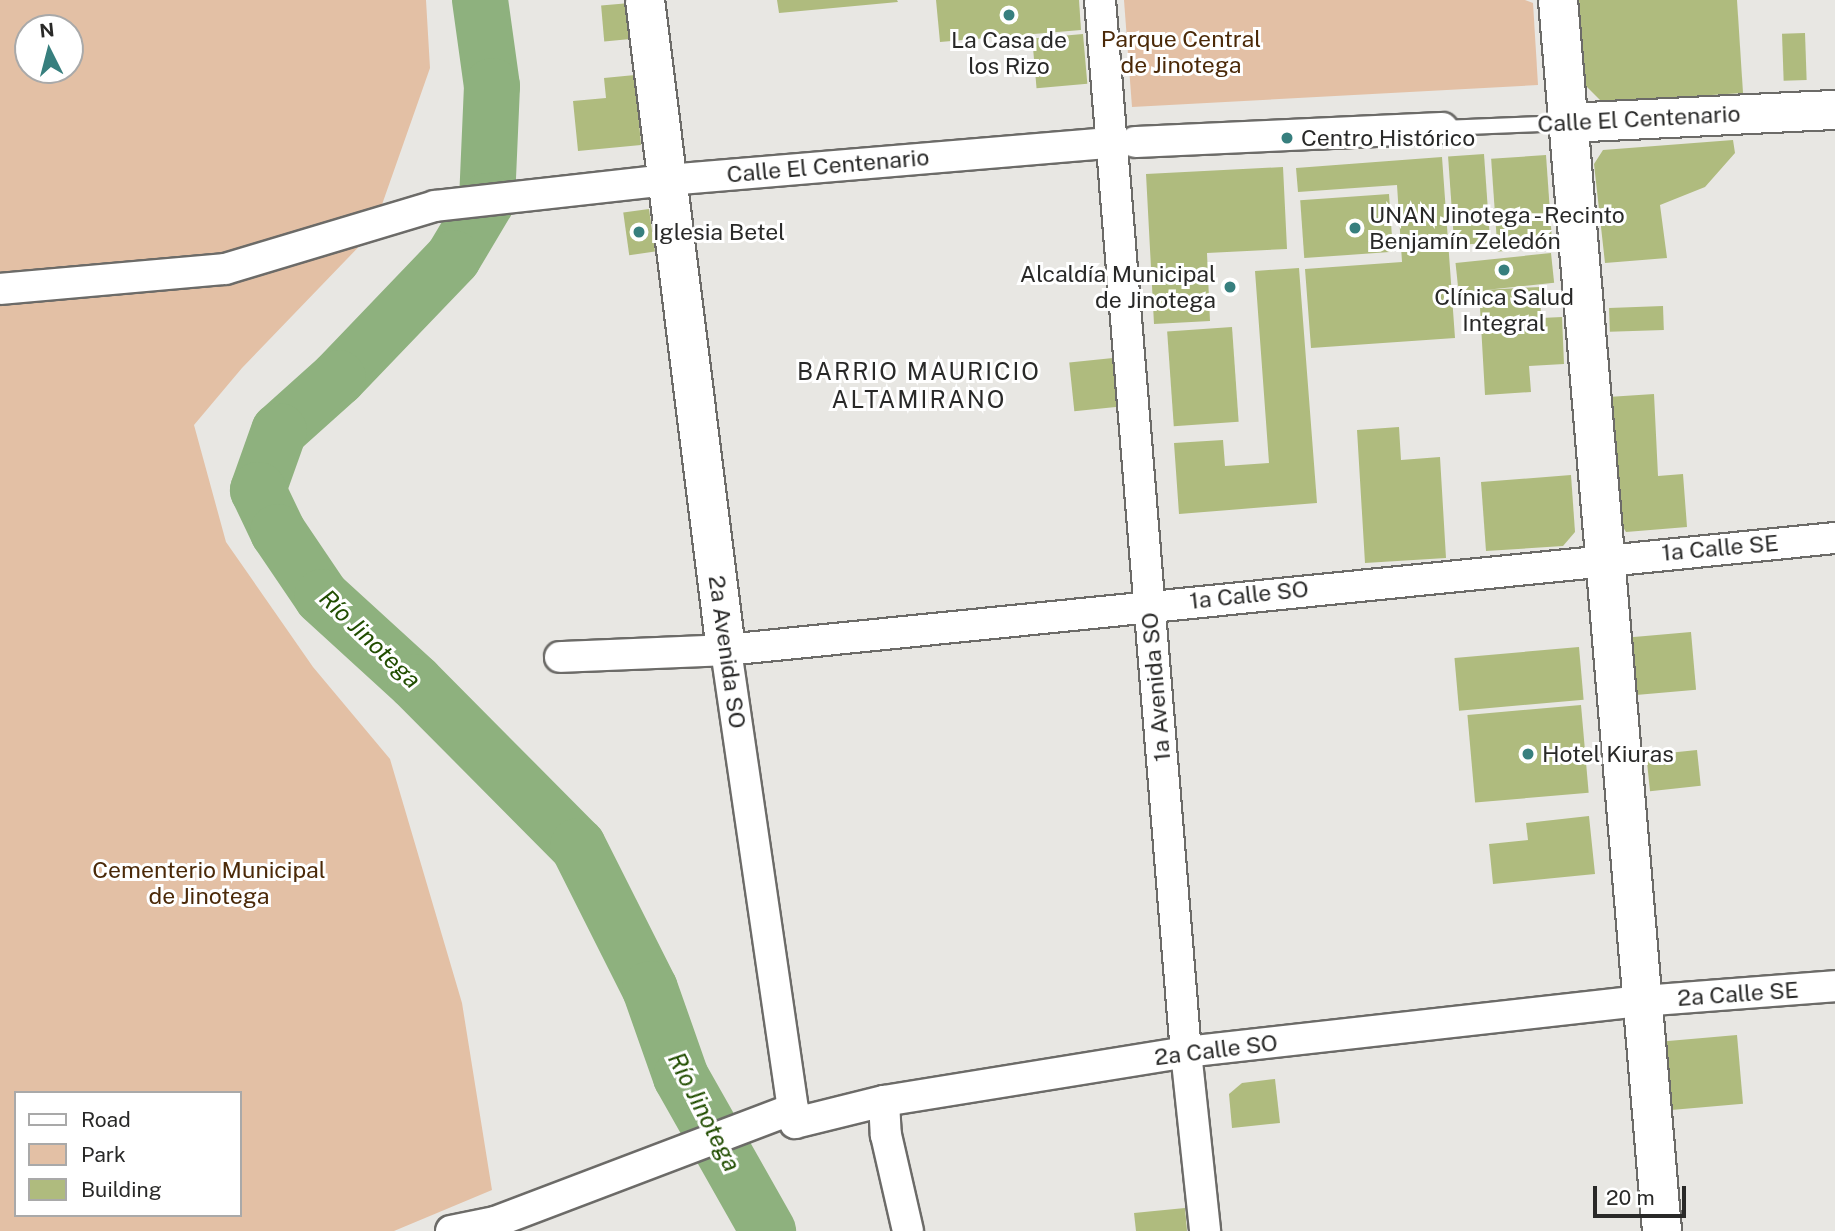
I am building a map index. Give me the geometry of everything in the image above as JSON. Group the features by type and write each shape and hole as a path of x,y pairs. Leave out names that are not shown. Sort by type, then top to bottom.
{"main road":[{"name":"2a Avenida SO","path":"645,0 726,650"},
{"path":"1559,0 1567,123 1662,1231"},
{"name":"Calle El Centenario","path":"1567,123 1835,110"}],"street":[{"name":"1a Avenida SO","path":"1100,0 1123,142 1149,606 1186,1052 1205,1231"},
{"name":"Calle El Centenario","path":"0,289 225,270 435,206 668,180 1123,142 1443,128"},
{"name":"1a Calle SE","path":"1605,558 1835,538"},
{"name":"1a Calle SO","path":"560,657 726,650 1605,558"},
{"name":"2a Avenida SO","path":"726,650 794,1116"},
{"name":"2a Calle SE","path":"1642,1001 1835,986"},
{"name":"2a Calle SO","path":"451,1231 497,1226 680,1149 762,1119 1186,1052 1642,1001"},
{"path":"884,1101 886,1135 908,1231"}],"lane":[{"name":"Calle El Centenario","path":"1443,128 1567,123"}],"green space":[{"name":"Cementerio Municipal de Jinotega","path":"0,0 426,0 430,68 372,233 242,368 194,425 226,542 313,667 390,759 462,1003 492,1190 394,1231 0,1231"},
{"name":"Parque Central de Jinotega","path":"1124,0 1525,0 1533,3 1538,85 1132,107"}],"building":[{"name":"La Casa de los Rizo","path":"777,0 897,0 898,2 779,13"},
{"name":"La Casa de los Rizo","path":"936,0 1079,0 1081,30 940,42"},
{"path":"1579,0 1737,0 1743,93 1602,102 1585,85"},
{"path":"630,3 633,39 604,41 601,6"},
{"path":"1805,33 1807,80 1784,81 1782,34"},
{"path":"1083,34 1087,84 1037,88 1032,38"},
{"path":"635,75 641,145 578,151 573,101 606,98 604,78"},
{"path":"1733,140 1735,153 1705,187 1660,205 1667,258 1605,263 1594,164 1603,150"},
{"path":"1484,154 1490,243 1454,245 1448,157"},
{"path":"1546,155 1552,248 1498,252 1491,159"},
{"path":"1442,157 1455,338 1311,348 1305,269 1402,262 1397,185 1298,192 1296,168"},
{"path":"1283,167 1287,249 1207,253 1210,321 1154,324 1146,174"},
{"path":"1389,194 1393,252 1304,258 1300,200"},
{"name":"Iglesia Betel","path":"649,209 655,252 629,255 623,213"},
{"name":"Clínica Salud Integral","path":"1551,253 1554,283 1459,293 1456,263"},
{"path":"1299,268 1317,503 1179,514 1174,443 1223,440 1225,466 1269,463 1255,271"},
{"path":"1540,287 1541,318 1562,317 1564,364 1529,366 1531,392 1485,395 1479,290"},
{"path":"1663,306 1664,330 1610,332 1609,308"},
{"path":"1232,327 1239,422 1174,426 1167,332"},
{"path":"1113,358 1118,407 1074,411 1069,363"},
{"path":"1654,394 1658,476 1683,474 1687,527 1626,532 1615,514 1608,397"},
{"path":"1399,427 1401,460 1440,457 1446,558 1365,563 1357,430"},
{"path":"1571,475 1575,532 1563,546 1486,551 1481,482"},
{"path":"1691,632 1696,690 1630,696 1625,638"},
{"path":"1579,647 1584,700 1459,711 1454,658"},
{"name":"Hotel Kiuras","path":"1581,705 1589,793 1475,803 1467,715"},
{"path":"1697,750 1701,786 1650,791 1646,755"},
{"path":"1589,816 1595,874 1493,884 1489,844 1528,840 1526,823"},
{"path":"1737,1035 1743,1104 1671,1110 1665,1041"},
{"path":"1275,1079 1280,1123 1232,1128 1229,1094 1242,1083"},
{"path":"1185,1208 1187,1231 1136,1231 1134,1213"}],"waterway":[{"name":"Río Jinotega","path":"480,0 492,86 487,201 453,258 338,378 279,431 258,490 278,532 322,597 415,682 578,846 650,989 681,1077 768,1231"}],"place":[{"name":"La Casa de los Rizo","path":"1009,15"},
{"name":"Centro Histórico","path":"1287,138"},
{"name":"UNAN Jinotega - Recinto Benjamín Zeledón","path":"1355,228"},
{"name":"Iglesia Betel","path":"639,232"},
{"name":"Clínica Salud Integral","path":"1504,270"},
{"name":"Alcaldía Municipal de Jinotega","path":"1230,287"},
{"name":"Hotel Kiuras","path":"1528,754"}],"district":[{"name":"BARRIO MAURICIO ALTAMIRANO","path":"919,386"}]}
